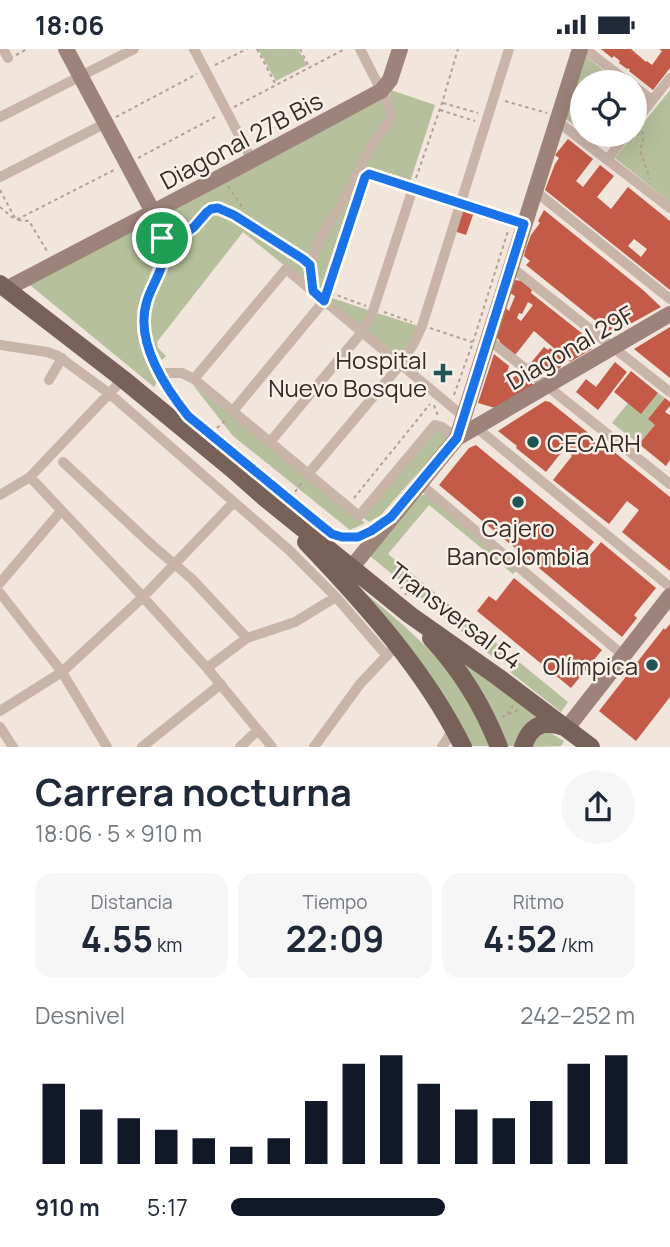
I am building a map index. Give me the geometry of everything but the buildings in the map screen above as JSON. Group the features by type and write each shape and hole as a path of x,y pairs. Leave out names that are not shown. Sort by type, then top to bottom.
{"main road":[{"name":"Transversal 54","path":"3,286 123,379 410,615 591,747"},
{"path":"265,498 318,554 392,650 420,674 463,747"},
{"path":"410,615 458,669 482,709 499,747"},
{"path":"523,747 528,735 540,725 546,723 567,728"}],"street":[{"path":"66,49 153,212 162,238 164,246 161,273 146,302 146,343 160,373 181,407 197,424 332,534 358,537 391,517"},
{"path":"0,117 134,49"},
{"path":"194,49 252,160"},
{"path":"313,291 310,265 319,241 391,114 360,49"},
{"path":"381,91 390,80 400,49"},
{"path":"309,473 400,365 414,343 509,49"},
{"path":"352,567 457,438 535,191 564,125 583,49 613,70"},
{"path":"647,107 670,78"},
{"name":"Diagonal 27B Bis","path":"3,286 153,212 381,91"},
{"path":"647,96 652,100"},
{"path":"0,177 106,123"},
{"path":"564,125 670,208"},
{"path":"608,159 617,147"},
{"path":"270,442 362,333 370,317 412,188 524,224"},
{"path":"535,191 670,299"},
{"path":"162,238 178,238 194,227 211,209 218,208 250,225 310,265"},
{"path":"511,267 670,392"},
{"path":"194,379 286,269 313,291 326,297 362,333 464,417"},
{"path":"233,411 326,297"},
{"name":"Diagonal 29F","path":"457,438 670,314"},
{"path":"488,339 670,484"},
{"path":"0,345 47,352 62,358 110,394 289,549 392,650 360,684 314,747"},
{"path":"49,380 62,358"},
{"path":"160,373 182,373 194,379 359,516 435,425 442,426 457,438"},
{"path":"0,495 32,480 123,379"},
{"path":"477,428 670,587"},
{"path":"63,462 192,579 247,638"},
{"path":"32,480 207,668 272,747"},
{"path":"419,483 624,656"},
{"path":"0,711 62,673 143,597 234,502"},
{"path":"0,583 61,511"},
{"path":"0,593 62,673 107,747"},
{"path":"567,728 670,596"},
{"path":"207,668 247,638 295,622 336,597"},
{"path":"142,747 221,684"},
{"path":"0,727 13,747"},
{"path":"442,747 454,728"},
{"path":"240,747 257,731"}],"path":[{"path":"106,123 247,49"},
{"path":"257,49 276,85"},
{"path":"300,49 310,67"},
{"path":"16,220 345,49"},
{"path":"365,177 369,174 412,188 458,49"},
{"path":"604,70 609,67"},
{"path":"494,98 547,113 564,125 570,122"},
{"path":"442,103 487,120"},
{"path":"439,110 487,120"},
{"path":"641,147 643,163 657,197"},
{"path":"230,189 250,220 250,225"},
{"path":"0,190 16,220"},
{"path":"361,190 326,297 373,308"},
{"path":"0,207 16,220 29,221 54,263"},
{"path":"347,506 433,401 442,426"},
{"path":"215,430 223,423"},
{"path":"293,494 299,487"},
{"path":"399,588 404,587 409,590 407,592"},
{"path":"506,715 516,702"},
{"path":"498,720 524,708"}],"green space":[{"path":"258,49 298,49 307,65 276,81"},
{"path":"583,54 603,70 578,70"},
{"path":"391,90 435,105 410,182 368,172 361,177 322,296 243,232 157,342 158,348 166,356 162,360 152,340 149,324 169,252 159,216 389,96"},
{"path":"670,90 670,202 615,158 624,147 647,147 647,118"},
{"path":"570,92 570,122 562,116"},
{"path":"149,222 154,237 154,263 141,299 137,327 141,348 157,382 154,387 25,281"},
{"path":"329,297 368,310 368,316 360,326 331,303"},
{"path":"377,313 418,326 401,357 367,332"},
{"path":"193,385 365,523 350,530 233,436"},
{"path":"658,393 665,398 648,419 655,425 639,444 612,423 628,403 641,413"},
{"path":"439,428 449,437 381,515 369,522 363,517"},
{"path":"421,495 426,495 517,570 513,574 429,505 388,554 507,652 499,662 370,556"},
{"path":"352,582 416,637 445,668 470,702 491,746 469,746"},
{"path":"450,648 540,718 515,746 508,746"},
{"path":"519,662 568,702 561,712 510,672"},
{"path":"549,732 564,741 561,746 530,747 538,736"}],"place":[{"name":"Hospital Nuevo Bosque","path":"443,373"},
{"name":"CECARH","path":"533,442"},
{"name":"Cajero Bancolombia","path":"518,502"},
{"name":"Olímpica","path":"652,665"}],"route":[{"path":"369,174 524,224 457,438 391,517 371,531 351,538 332,534 317,522 197,424 173,395 150,353 144,334 146,302 161,273 164,246 162,238 178,238 194,227 211,209 225,210 310,265 313,291 324,301 365,177 369,174"}]}
